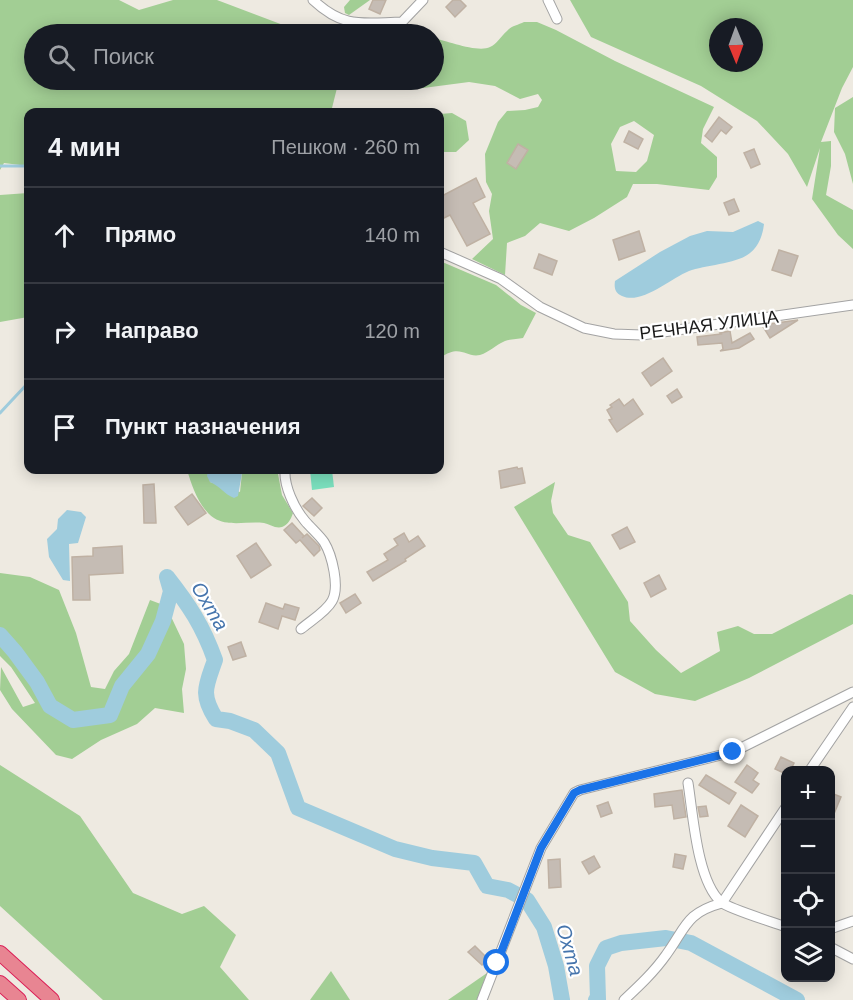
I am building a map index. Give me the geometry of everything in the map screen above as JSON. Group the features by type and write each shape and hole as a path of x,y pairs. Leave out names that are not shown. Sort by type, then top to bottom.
{"highway":[{"path":"0,952 52,1000"},
{"path":"0,983 19,1000"}],"street":[{"path":"313,0 326,13 342,21 360,22 402,22 423,0"},
{"path":"548,0 557,19"},
{"name":"РЕЧНАЯ УЛИЦА","path":"444,254 501,279 540,307 584,328 614,334 642,335 853,305"},
{"path":"285,474 292,499 303,518 325,543 337,580 335,595 331,603 301,629"},
{"path":"482,1000 541,848 574,793 733,752 853,692"},
{"path":"813,766 853,707"},
{"path":"688,783 703,874 722,903"},
{"path":"722,903 781,814"},
{"path":"624,1000 656,969 686,922 707,907 722,903 781,925"},
{"path":"834,928 853,921"},
{"path":"835,949 853,959"}],"green space":[{"path":"0,0 119,0 139,10 173,0 217,0 281,24 24,24 24,90 336,90 332,108 24,108 24,166 4,163 0,170"},
{"path":"350,0 370,0 349,15 345,13 344,7"},
{"path":"570,0 853,0 853,67 842,88 821,142 831,141 831,166 826,195 853,210 853,249 838,235 812,199 820,148 807,187 788,154 757,121 701,86 591,37"},
{"path":"524,22 537,22 714,107 703,129 701,143 717,157 717,177 709,190 657,184 633,184 627,197 569,231 540,223 525,236 507,243 505,275 472,259 493,239 489,211 492,194 486,182 485,154 498,122 507,111 538,107 542,100 538,94 520,99 495,86 469,82 444,85 444,41 470,48 485,48 495,44 510,28","holes":["634,121 654,135 647,161 636,172 616,171 611,144 620,127"]},
{"path":"853,97 853,184 845,154 834,132 835,108"},
{"path":"452,113 466,121 469,140 456,152 444,152 444,114"},
{"path":"24,193 24,318 0,322 0,195"},
{"path":"444,263 496,285 521,305 536,313 523,338 505,341 480,355 458,351 444,356"},
{"path":"188,474 209,474 210,482 240,492 242,474 278,474 282,495 293,513 289,522 282,527 264,523 219,521 204,509"},
{"path":"310,474 332,474 334,487 312,490"},
{"path":"555,482 551,501 553,513 568,535 590,542 628,602 630,621 681,673 720,651 717,632 738,626 754,634 772,634 850,594 853,595 853,624 749,678 695,701 655,694 615,672 514,507"},
{"path":"0,573 30,577 59,590 76,633 91,687 105,689 114,671 129,654 150,600 166,606 184,644 186,669 182,689 184,713 155,708 137,724 101,740 72,759 56,755 12,709 0,690 1,667 23,707 35,703 11,667 0,656"},
{"path":"0,765 80,816 133,893 182,914 204,906 236,935 220,967 249,1000 103,1000 0,906"},
{"path":"331,971 350,1000 310,1000"},
{"path":"487,973 477,1000 448,1000"}],"water":[{"path":"758,221 764,224 762,236 756,247 744,257 689,271 638,297 622,296 616,290 615,281 690,236 707,231 733,232"},
{"path":"207,474 242,474 238,496 234,498 227,494 210,482"},
{"path":"67,510 81,512 86,517 78,543 69,544 70,581 63,580 49,557 47,539 57,529 58,519"}],"building":[{"path":"373,0 386,0 380,14 369,9"},
{"path":"453,0 460,0 466,6 455,17 446,7"},
{"path":"719,117 732,127 726,134 721,130 712,142 705,136"},
{"path":"629,131 643,139 638,149 624,142"},
{"path":"518,144 528,150 516,169 507,163"},
{"path":"754,149 760,164 751,168 744,153"},
{"path":"476,178 485,197 473,203 490,234 467,246 450,215 444,218 444,195"},
{"path":"734,199 739,211 729,215 724,203"},
{"path":"639,231 645,251 619,260 613,240"},
{"path":"779,250 798,256 791,276 772,270"},
{"path":"539,254 557,261 552,275 534,268"},
{"path":"798,320 770,338 762,325"},
{"path":"730,331 732,343 750,333 754,339 739,348 720,351 723,349 722,343 698,345 697,337"},
{"path":"663,358 672,371 651,386 642,373"},
{"path":"677,389 682,397 672,403 667,396"},
{"path":"619,399 624,406 633,399 643,414 617,432 609,420 612,419 607,410"},
{"path":"522,468 525,483 501,488 499,471"},
{"path":"154,484 156,523 144,523 143,485"},
{"path":"192,494 206,513 188,525 175,507"},
{"path":"312,498 322,508 314,516 303,506"},
{"path":"292,523 304,536 302,538 307,534 319,546 320,550 314,556 300,540 296,543 284,530"},
{"path":"627,527 635,542 620,549 612,535"},
{"path":"404,533 409,542 418,536 425,546 405,559 406,561 373,581 367,572 388,560 384,554 398,545 394,539"},
{"path":"256,543 271,565 251,578 237,556"},
{"path":"122,546 123,573 89,575 90,600 73,600 72,557 93,556 93,548"},
{"path":"659,575 666,589 651,597 644,583"},
{"path":"355,594 361,603 346,613 340,603"},
{"path":"266,603 283,609 285,604 299,608 295,620 282,616 278,629 259,622"},
{"path":"241,642 246,656 233,660 228,647"},
{"path":"781,757 794,763 792,766 781,766 781,772 775,769"},
{"path":"747,765 758,773 753,780 759,784 752,793 735,782"},
{"path":"706,775 736,793 729,804 699,785"},
{"path":"682,790 686,817 674,819 672,805 655,807 654,794"},
{"path":"835,795 841,797 835,811"},
{"path":"608,802 612,813 601,817 597,806"},
{"path":"741,805 758,816 745,837 728,826"},
{"path":"706,806 708,816 700,817 698,807"},
{"path":"675,854 686,856 683,869 673,867"},
{"path":"594,856 600,867 589,874 582,862"},
{"path":"560,859 561,887 549,888 548,860"},
{"path":"475,946 488,959 482,965 468,952"}],"waterway":[{"path":"0,166 24,166"},
{"path":"0,413 24,387"},
{"name":"Охта","path":"0,635 37,682 50,706 73,720 110,715 122,686 148,654 163,621 171,591 167,577 195,616 215,660 206,696 216,719 230,721 254,730 278,753 298,808 395,849 432,858 474,863 487,886 508,890 527,900 544,927 556,966 562,1000"},
{"name":"Охта","path":"596,1000 598,999 597,966 606,948 621,943 666,938 691,943 797,1000"}],"route":[{"path":"497,963 541,848 574,793 733,752"}]}
